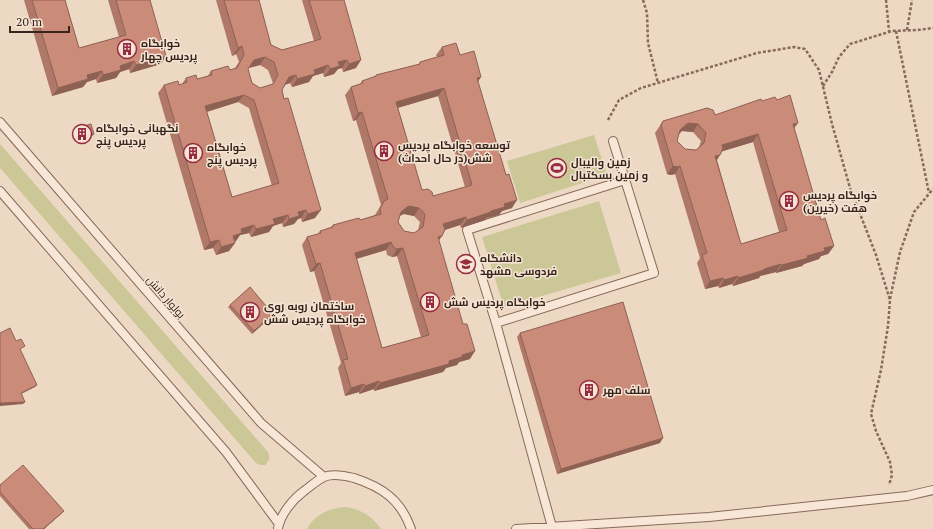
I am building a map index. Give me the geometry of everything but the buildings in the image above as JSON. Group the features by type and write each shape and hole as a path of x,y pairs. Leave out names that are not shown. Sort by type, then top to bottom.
{"lane":[{"name":"بولوار دانش","path":"0,122 260,423 324,477"},
{"path":"496,323 654,272 613,141"},
{"path":"552,527 496,323 467,230 625,180"},
{"path":"0,191 226,452 278,527 287,508 299,495 324,477 346,476 367,482 383,490 397,503 407,518 411,529"},
{"path":"516,529 709,517 907,496 933,490"}],"path":[{"path":"643,0 647,13 648,43 658,83"},
{"path":"886,0 890,31"},
{"path":"907,30 912,0"},
{"path":"823,86 839,57 850,44 890,31 933,28"},
{"path":"896,31 929,193"},
{"path":"608,120 619,100 641,88 757,53 794,47 805,49 819,70 850,188 876,255 890,300"},
{"path":"884,498 892,475 890,462 876,431 871,414 881,370 888,326 890,300 900,252 914,212 933,189"}],"shaded area":[{"name":"زمین والیبال و زمین بسکتبال","path":"594,135 607,175 520,203 507,161"},
{"path":"0,144 268,452 269,459 265,465 256,463 0,168"},
{"path":"599,201 621,273 504,307 482,237"},
{"path":"346,507 366,514 374,520 381,529 307,529 314,519 329,510"}],"place":[{"name":"خوابگاه پردیس چهار","path":"127,49"},
{"name":"نگهبانی خوابگاه پردیس پنج","path":"82,134"},
{"name":"توسعه خوابگاه پردیس شش(در حال احداث)","path":"384,151"},
{"name":"خوابگاه پردیس پنج","path":"193,153"},
{"name":"زمین والیبال و زمین بسکتبال","path":"557,168"},
{"name":"خوابگاه پردیس هفت (خیرین)","path":"789,201"},
{"name":"دانشگاه فردوسی مشهد","path":"466,264"},
{"name":"خوابگاه پردیس شش","path":"430,302"},
{"name":"ساختمان روبه روی خوابگاه پردیس شش","path":"250,312"},
{"name":"سلف مهر","path":"589,390"}]}
